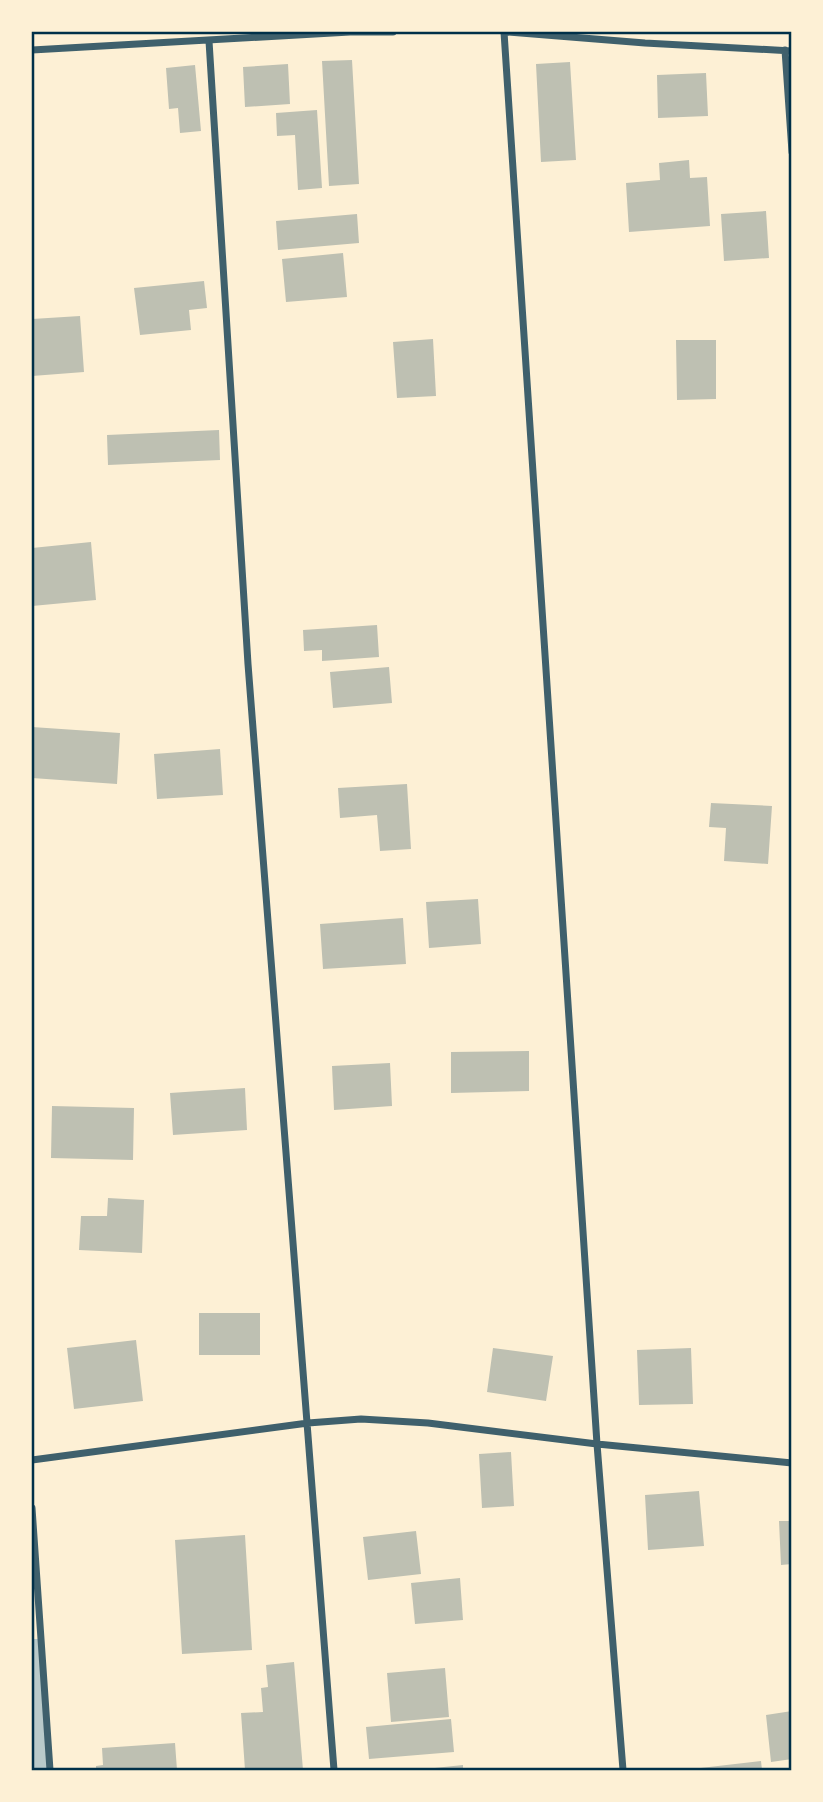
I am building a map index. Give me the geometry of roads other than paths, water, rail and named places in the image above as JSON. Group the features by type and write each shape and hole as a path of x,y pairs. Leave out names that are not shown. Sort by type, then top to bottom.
{"street":[{"path":"32,50 350,32 393,32"},
{"path":"623,1770 597,1444 506,32 788,51 792,152"},
{"path":"209,41 248,664 334,1770"},
{"path":"32,1460 308,1423 361,1419 428,1423 597,1444 792,1463"},
{"path":"32,1507 50,1770"}]}
